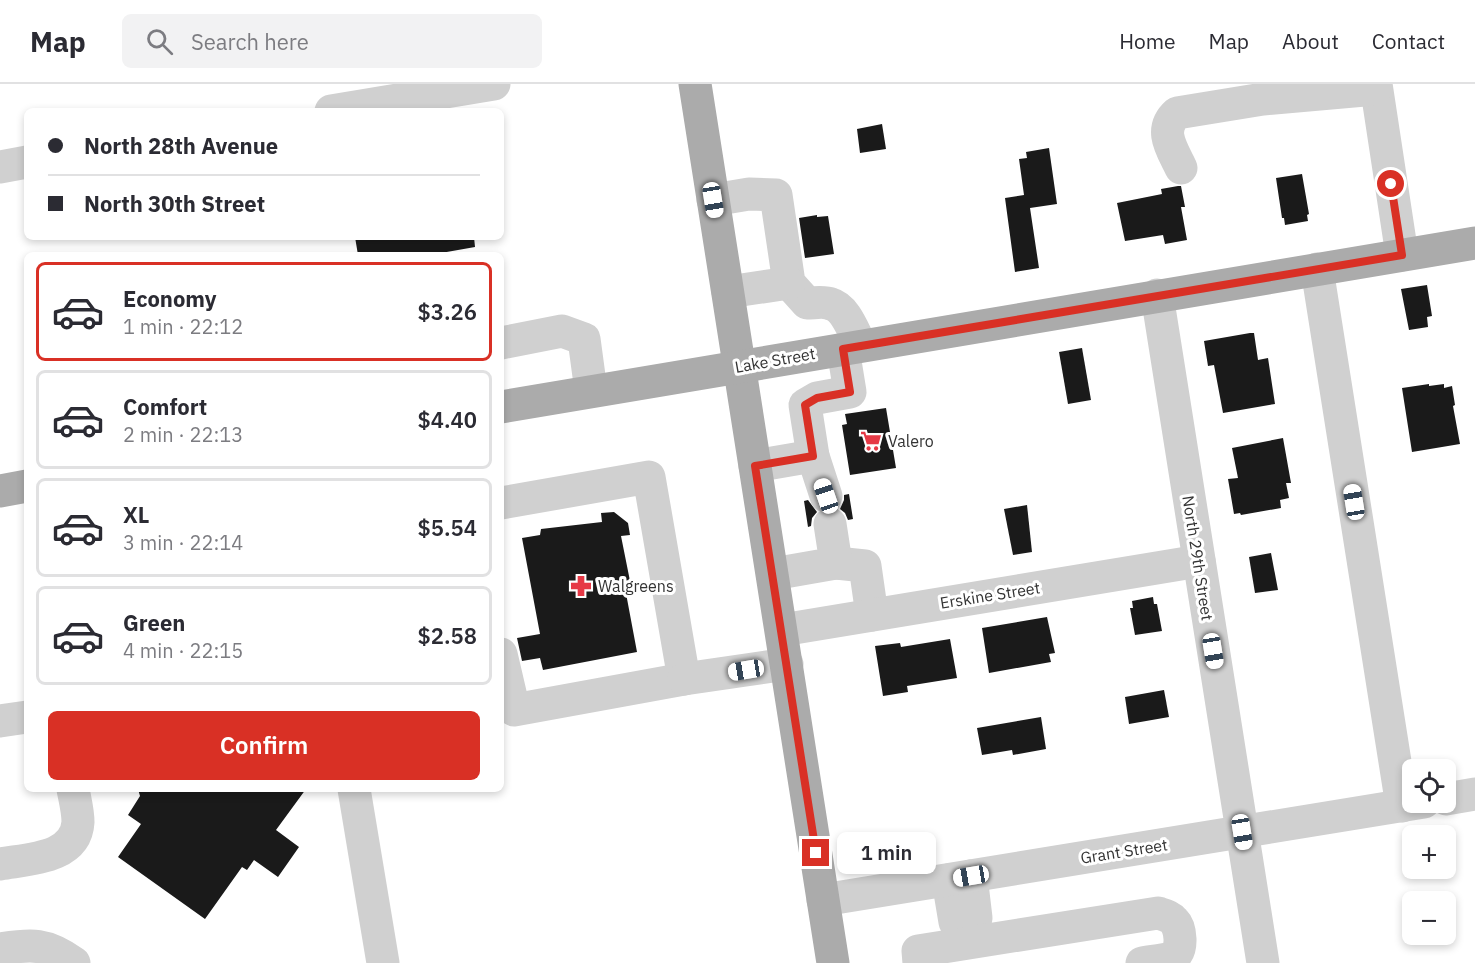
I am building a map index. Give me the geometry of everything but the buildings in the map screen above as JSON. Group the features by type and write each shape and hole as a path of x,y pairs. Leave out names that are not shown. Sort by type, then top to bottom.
{"main road":[{"path":"695,84 833,963"},
{"name":"Lake Street","path":"504,406 1157,295 1402,255 1475,246"},
{"path":"0,491 24,487"}],"street":[{"path":"339,108 378,93 494,84"},
{"path":"1181,168 1167,135 1170,119 1177,113 1263,99 1376,86 1402,255"},
{"path":"0,167 24,163"},
{"path":"713,200 749,194 776,195 789,283 807,303 829,303 837,306 843,313 852,347 850,392 817,398 805,405 813,456 828,510 836,563"},
{"path":"1317,269 1405,759"},
{"path":"728,292 789,283"},
{"name":"North 29th Street","path":"1157,295 1263,963"},
{"path":"504,342 562,332 584,339 591,391"},
{"path":"755,466 813,456"},
{"path":"504,502 649,477 684,679"},
{"name":"Erskine Street","path":"782,630 1199,561"},
{"path":"773,574 836,563 865,566 872,615"},
{"path":"504,667 514,710 684,679 787,664"},
{"path":"0,721 24,717"},
{"path":"0,864 43,857 65,847 72,840 78,823 74,792"},
{"path":"354,792 383,963"},
{"path":"1456,797 1475,794"},
{"name":"Grant Street","path":"823,900 1402,806"},
{"path":"959,878 976,918 969,937"},
{"path":"919,963 918,951 969,937 1158,913 1169,916 1177,923 1179,951 1173,957 1142,963"},
{"path":"0,949 23,946 44,947 74,963"}],"place":[{"name":"Valero","path":"871,441"},
{"name":"Walgreens","path":"581,586"}],"route":[{"path":"816,853 755,466 813,456 805,405 817,398 850,392 843,349 1402,255 1391,184"}]}
